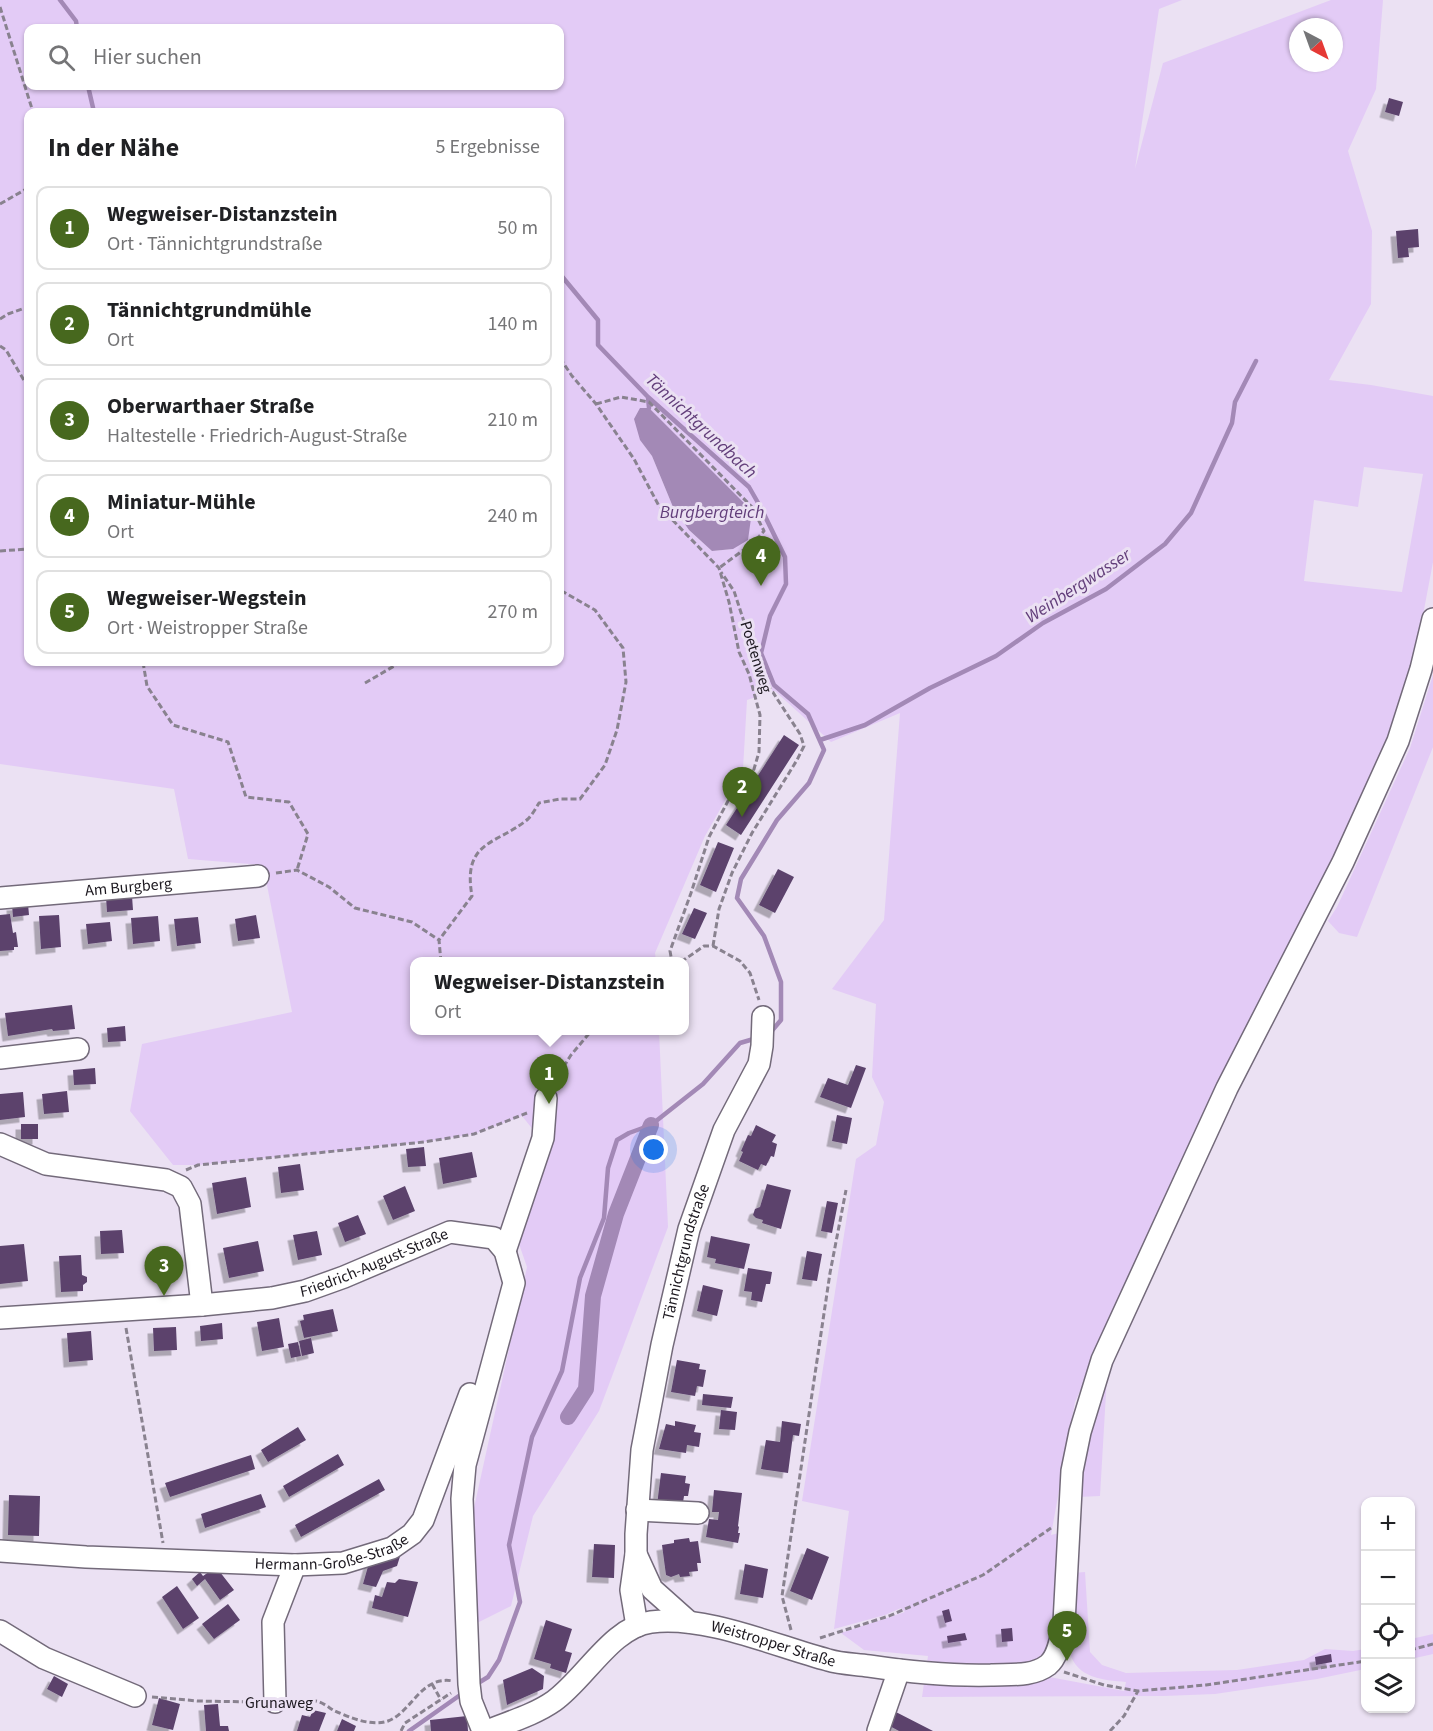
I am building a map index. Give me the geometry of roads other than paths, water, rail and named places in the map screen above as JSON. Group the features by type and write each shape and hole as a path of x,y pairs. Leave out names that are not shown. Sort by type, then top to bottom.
{"street":[{"name":"Weistropper Straße","path":"487,1731 554,1701 584,1674 608,1646 637,1626 651,1622 689,1622 830,1661 899,1670 970,1675 1024,1674 1035,1672 1050,1664 1060,1641 1064,1623 1072,1471 1080,1432 1102,1360 1227,1088 1343,862 1393,752 1421,669 1433,619"},
{"name":"Am Burgberg","path":"0,898 258,876"},
{"name":"Tännichtgrundstraße","path":"637,1626 631,1590 636,1554 642,1450 662,1345 689,1229 724,1130 759,1064 763,1017"},
{"path":"0,1058 78,1049"},
{"path":"483,1731 470,1692 462,1499 465,1465 509,1307 514,1283 505,1251 543,1138 546,1098"},
{"path":"0,1144 46,1164 166,1180 181,1187 189,1204 202,1305"},
{"name":"Friedrich-August-Straße","path":"0,1318 124,1311 272,1298 305,1291 344,1278 450,1232 494,1238 505,1251"},
{"name":"Hermann-Große-Straße","path":"0,1551 86,1557 295,1565 343,1563 392,1548 412,1534 423,1520 470,1394 489,1332 509,1307"},
{"path":"637,1510 698,1513"},
{"path":"636,1554 652,1589 689,1622"},
{"path":"275,1702 273,1622 295,1565"},
{"path":"0,1631 44,1658 135,1696"},
{"path":"878,1731 899,1670"}],"water":[{"name":"Burgbergteich","path":"640,408 649,408 752,511 748,540 733,549 712,551 689,530 673,507 652,456 640,440 634,419"}],"waterway":[{"name":"Tännichtgrundbach","path":"60,0 76,24"},
{"name":"Tännichtgrundbach","path":"89,90 93,108"},
{"name":"Tännichtgrundbach","path":"564,279 598,320 598,345 648,397 749,487 785,557 786,584 770,616 761,653 774,685 808,714 824,750 809,783 777,820 741,879 737,898 764,936 781,982 781,1020 770,1033"},
{"name":"Weinbergwasser","path":"820,740 865,725 930,688 996,656 1043,623 1106,589 1165,544 1191,513 1232,423 1235,402 1256,361"},
{"name":"Tännichtgrundbach","path":"648,397 649,408"},
{"path":"752,511 761,508"},
{"name":"Tännichtgrundbach","path":"475,1685 488,1677 499,1660 520,1602 509,1545 532,1437 562,1371 580,1278 604,1218 608,1168 617,1140 651,1125 703,1084 740,1043 757,1038"},
{"path":"568,1417 586,1389 593,1296 616,1214 651,1125"},
{"name":"Tännichtgrundbach","path":"409,1731 463,1693"}],"place":[{"name":"Miniatur-Mühle","path":"761,586"},
{"name":"Tännichtgrundmühle","path":"742,817"},
{"name":"Wegweiser-Distanzstein","path":"549,1104"},
{"name":"Oberwarthaer Straße","path":"164,1296"},
{"name":"Wegweiser-Wegstein","path":"1067,1661"}]}
